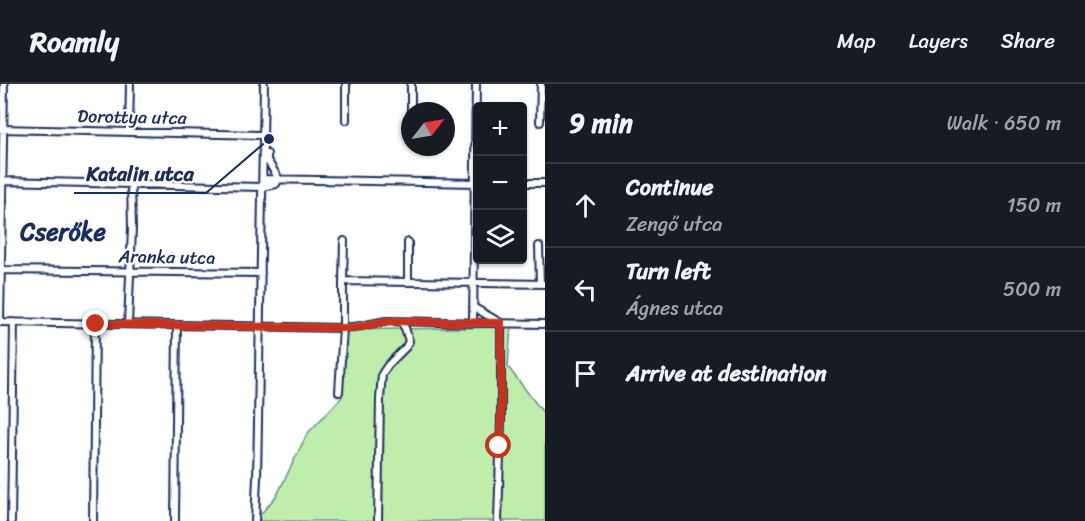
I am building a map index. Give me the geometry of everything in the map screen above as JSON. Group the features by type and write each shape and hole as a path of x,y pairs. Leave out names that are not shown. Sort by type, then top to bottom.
{"street":[{"path":"4,84 0,321 343,328 386,321 545,324"},
{"path":"129,131 130,84"},
{"path":"255,521 264,84"},
{"path":"346,84 346,120"},
{"path":"411,84 411,102"},
{"path":"476,84 476,156"},
{"path":"540,122 541,84"},
{"path":"263,127 267,137 267,160 279,179"},
{"name":"Dorottya utca","path":"2,129 263,135"},
{"path":"1,181 262,183 279,179 473,182"},
{"path":"129,324 131,183"},
{"path":"527,183 545,183"},
{"path":"473,322 475,210"},
{"path":"339,392 343,328 344,241"},
{"path":"408,242 408,282"},
{"path":"343,281 542,284 539,246"},
{"name":"Aranka utca","path":"0,270 261,273"},
{"path":"473,307 501,323"},
{"path":"11,521 14,322"},
{"path":"378,521 381,382 382,374 388,365 409,341 401,322"},
{"path":"498,521 501,323"},
{"path":"93,521 96,324"},
{"path":"175,521 177,325"}],"green space":[{"path":"511,327 508,367 545,415 545,521 255,521 277,495 307,434 342,397 344,330"}],"place":[{"name":"Katalin utca","path":"269,139"}],"district":[{"name":"Cserőke","path":"63,232"}],"route":[{"path":"96,324 343,328 386,321 501,323 499,446"}]}
